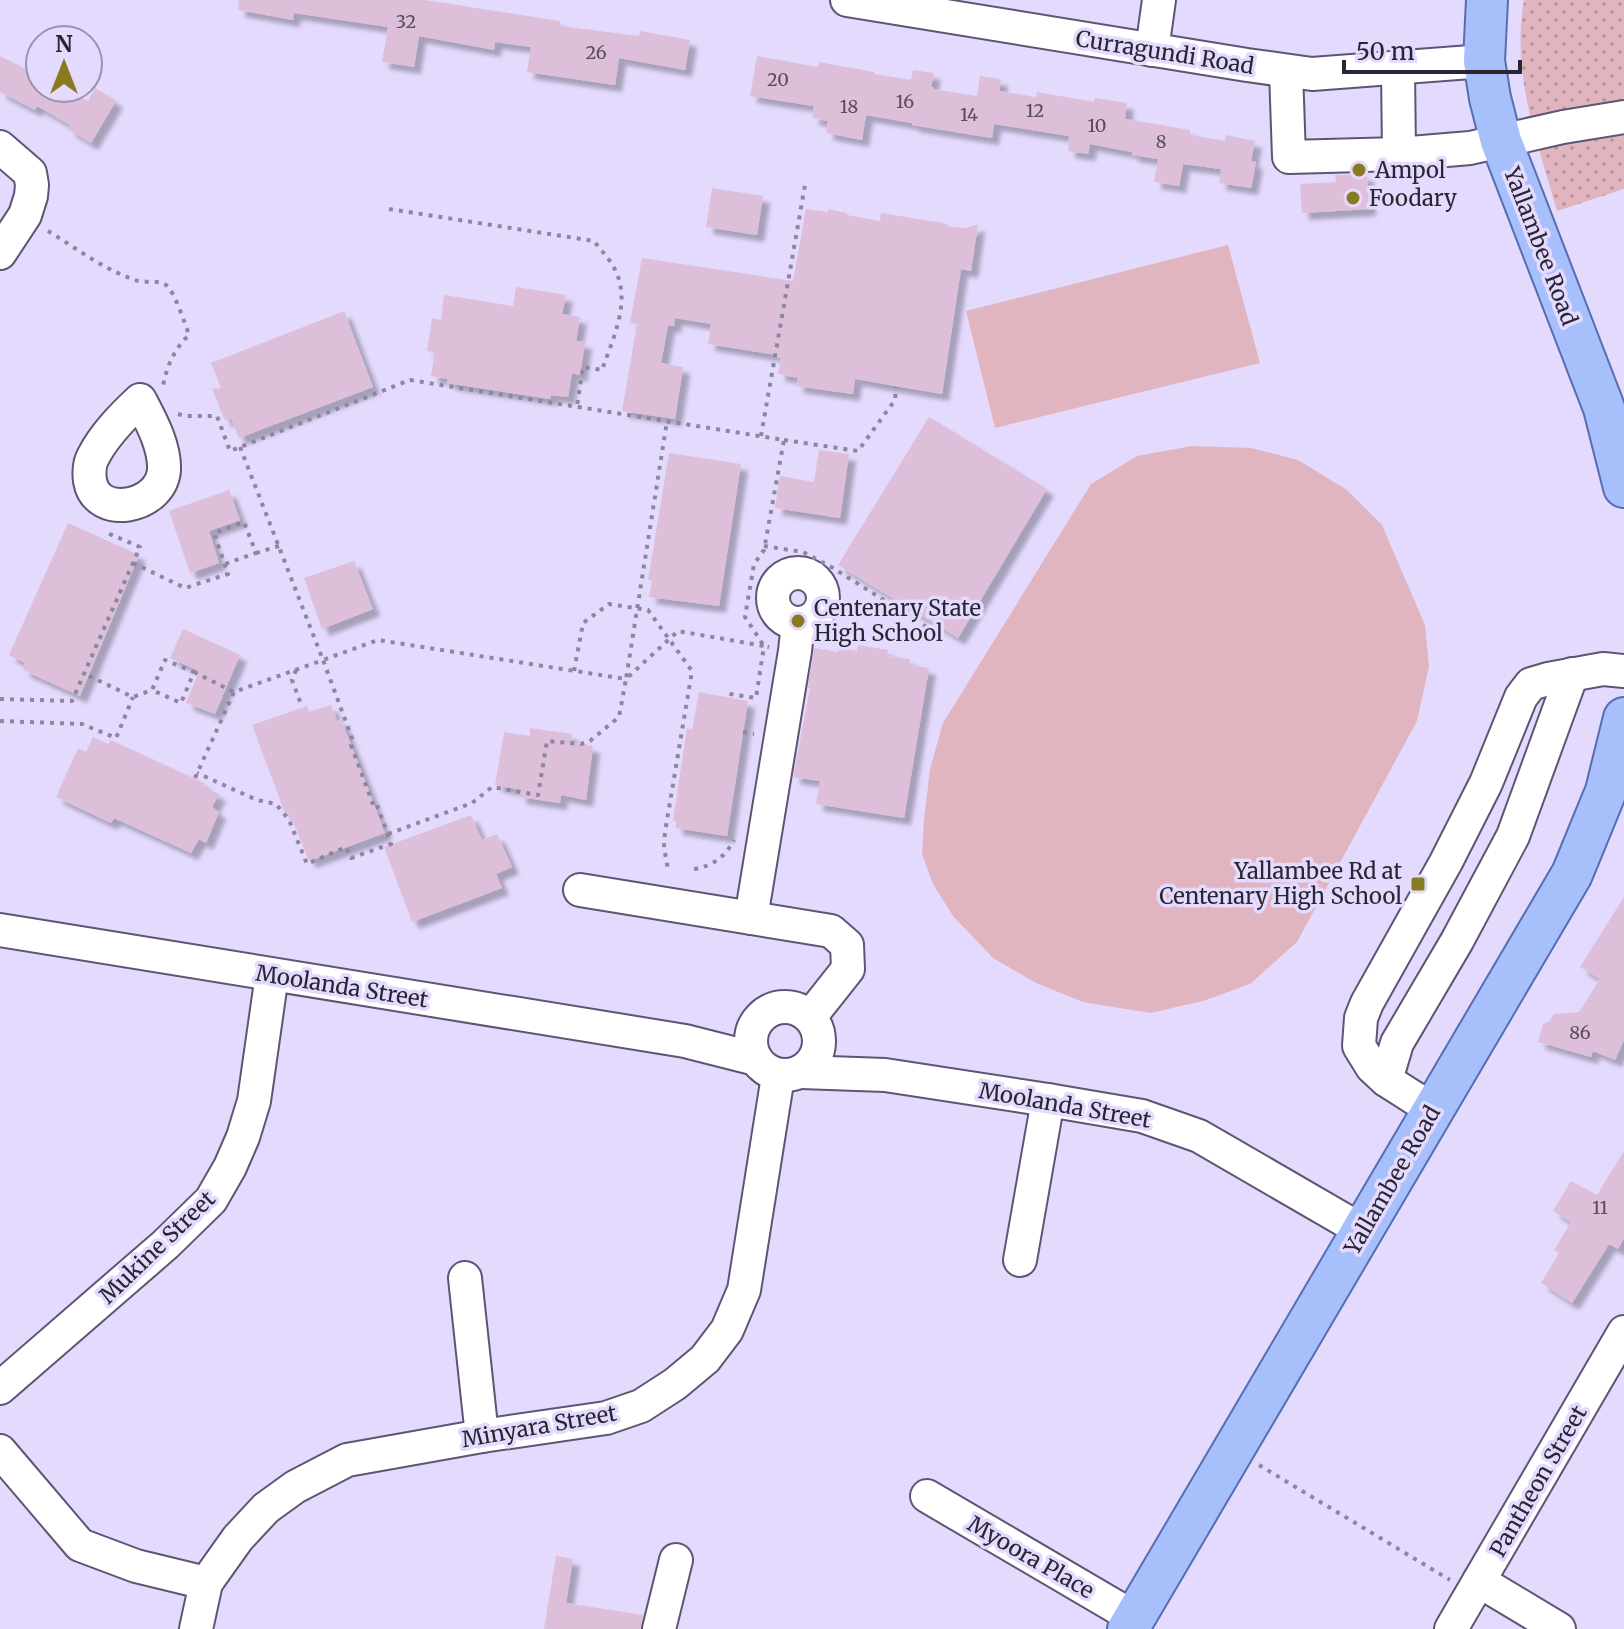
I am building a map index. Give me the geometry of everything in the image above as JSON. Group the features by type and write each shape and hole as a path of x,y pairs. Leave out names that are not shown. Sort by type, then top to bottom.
{"main road":[{"name":"Yallambee Road","path":"1487,0 1484,61 1501,141 1604,408 1624,487"},
{"name":"Yallambee Road","path":"1132,1624 1572,874 1606,791 1623,733"}],"street":[{"name":"Curragundi Road","path":"847,0 892,4 1152,50 1312,74 1484,61"},
{"path":"1152,50 1159,0"},
{"path":"1398,69 1399,154"},
{"path":"1286,71 1289,157 1399,154 1470,148 1624,117"},
{"path":"0,147 30,173 32,185 25,215 0,253"},
{"path":"751,918 797,637"},
{"path":"1433,1110 1386,1080 1372,1067 1359,1046 1361,1018 1367,1003 1446,862 1486,783 1521,697 1531,684 1603,669 1624,671"},
{"path":"1386,1080 1397,1043 1457,941 1513,836 1572,674"},
{"path":"580,890 831,931 847,945 848,969 813,1023"},
{"name":"Moolanda Street","path":"0,930 685,1041 778,1069 885,1075 1142,1116 1199,1136 1363,1231"},
{"name":"Mukine Street","path":"0,1388 166,1244 211,1200 239,1147 254,1101 272,975"},
{"path":"780,1007 801,1010 813,1023 820,1039 814,1060 778,1069 751,1049 750,1037 754,1026 769,1010 780,1007"},
{"name":"Moolanda Street","path":"813,1023 845,1051 885,1075"},
{"name":"Moolanda Street","path":"685,1041 754,1026"},
{"name":"Minyara Street","path":"196,1629 206,1583 238,1538 266,1508 295,1487 347,1460 606,1418 641,1406 705,1359 727,1330 744,1290 778,1069"},
{"path":"1020,1260 1048,1100"},
{"path":"465,1278 482,1436"},
{"name":"Pantheon Street","path":"1468,1610 1624,1332"},
{"path":"0,1451 80,1545 136,1566 206,1583"},
{"name":"Myoora Place","path":"927,1496 1132,1624"},
{"path":"659,1629 676,1560"},
{"path":"1468,1610 1559,1629"}],"path":[{"path":"761,436 805,185"},
{"path":"389,209 594,241 614,267 623,299 602,370 583,367 577,406"},
{"path":"42,227 105,267 139,282 165,284 175,294 189,335 172,356 167,369 166,408 186,416 217,416 230,451 410,380 858,451 895,400 896,387"},
{"path":"388,834 472,803 492,787 538,795 547,741 581,744 590,741 619,717 667,421"},
{"path":"724,693 756,698 764,646 745,617 754,564 764,546 784,440"},
{"path":"234,692 196,776 257,800 276,804 289,820 307,864 346,847 351,858 391,844 377,805 374,807 369,794 323,660 240,447"},
{"path":"133,563 185,588 228,574 214,533 244,522 256,553"},
{"path":"0,699 72,701 140,547 105,532 109,525"},
{"path":"225,564 279,546"},
{"path":"764,546 803,552 944,638"},
{"path":"574,671 583,623 609,604 648,610 692,671 665,832 668,870"},
{"path":"626,679 678,631 764,646 797,637"},
{"path":"152,690 165,660 234,692 378,640 626,679"},
{"path":"296,670 292,680 302,707"},
{"path":"89,676 133,697 152,690 181,703 194,672"},
{"path":"0,721 82,724 116,738 133,697"},
{"path":"743,732 754,734 755,723"},
{"path":"694,869 719,860 738,832"},
{"path":"1258,1464 1468,1610"}],"shaded area":[{"path":"1524,0 1624,0 1624,189 1557,211 1534,133 1523,81 1521,27"},
{"path":"1228,245 1260,363 995,428 966,311"},
{"path":"1192,446 1251,448 1298,460 1347,490 1382,525 1425,625 1429,666 1417,721 1297,942 1250,984 1203,1001 1150,1013 1083,1002 1036,983 993,958 953,916 933,884 922,854 924,820 930,769 943,723 1091,484 1137,456"}],"building":[{"path":"239,0 425,0 560,21 560,26 639,36 640,31 690,40 685,70 619,58 615,85 527,72 531,47 495,42 494,50 419,36 414,67 382,62 388,27 294,13 293,20 238,10"},
{"path":"0,56 24,68 24,104 104,104 104,94 116,101 91,143 68,129 70,125 37,106 35,110 0,92"},
{"path":"757,56 818,67 819,62 911,80 913,70 934,73 933,89 977,96 980,76 1001,79 999,91 1036,97 1037,92 1094,102 1095,98 1127,103 1125,119 1190,130 1190,135 1225,141 1226,135 1255,141 1251,161 1256,162 1251,188 1219,183 1221,169 1183,164 1179,186 1154,182 1158,159 1090,144 1088,154 1068,151 1069,136 994,124 992,138 866,115 862,140 826,133 828,121 812,118 814,106 750,96"},
{"path":"1367,174 1369,209 1302,213 1300,184 1336,182 1335,175"},
{"path":"712,188 763,196 757,235 706,227"},
{"path":"806,209 828,212 828,209 880,221 881,213 944,223 950,227 966,228 978,224 971,271 961,269 942,394 855,379 853,394 796,386 798,378 778,374 781,358 777,355 708,344 711,324 675,318 674,326 668,325 661,363 683,367 675,419 622,411 637,324 630,323 642,258 793,281"},
{"path":"516,287 566,295 562,314 580,317 576,341 585,342 580,375 572,373 568,397 551,395 550,399 447,383 448,379 431,376 435,352 427,351 432,318 441,320 444,295 513,306"},
{"path":"344,311 373,387 239,438 231,418 225,420 212,389 221,388 211,363"},
{"path":"929,417 1047,489 958,638 838,565"},
{"path":"819,450 849,454 840,518 775,508 780,476 814,482"},
{"path":"669,453 741,464 719,606 649,597 652,581 648,580"},
{"path":"229,490 240,520 209,531 219,563 190,573 169,511"},
{"path":"68,523 139,555 80,696 23,670 25,663 9,655"},
{"path":"354,561 373,609 322,629 304,578"},
{"path":"183,629 240,655 215,714 186,703 199,671 170,658"},
{"path":"858,645 888,650 887,656 910,659 909,665 929,668 904,818 816,804 820,781 793,777 810,688 814,648 857,651"},
{"path":"699,692 748,701 727,836 676,828 673,820 687,728 692,730"},
{"path":"331,705 337,721 341,719 385,833 309,861 290,814 286,816 252,725 307,706 309,712"},
{"path":"530,728 572,734 571,742 593,746 586,800 561,795 560,803 519,797 520,790 495,785 504,732 530,736"},
{"path":"93,737 108,744 111,740 204,783 203,787 219,794 212,807 219,812 206,843 199,839 191,853 114,818 111,823 56,797 78,748 86,752"},
{"path":"471,815 482,840 497,834 512,867 496,874 502,888 412,922 384,847"},
{"path":"1624,897 1624,1040 1615,1060 1593,1051 1591,1057 1538,1042 1543,1024 1554,1014 1579,1012 1600,979 1580,967"},
{"path":"1624,1151 1624,1238 1618,1249 1609,1244 1572,1303 1541,1283 1559,1253 1554,1250 1571,1222 1553,1211 1571,1181 1597,1195"},
{"path":"556,1556 573,1559 566,1603 643,1615 641,1629 544,1629"}],"place":[{"name":"Ampol","path":"1359,170"},
{"name":"Foodary","path":"1353,198"},
{"name":"Centenary State High School","path":"798,621"},
{"name":"Yallambee Rd at Centenary High School","path":"1418,884"}]}
